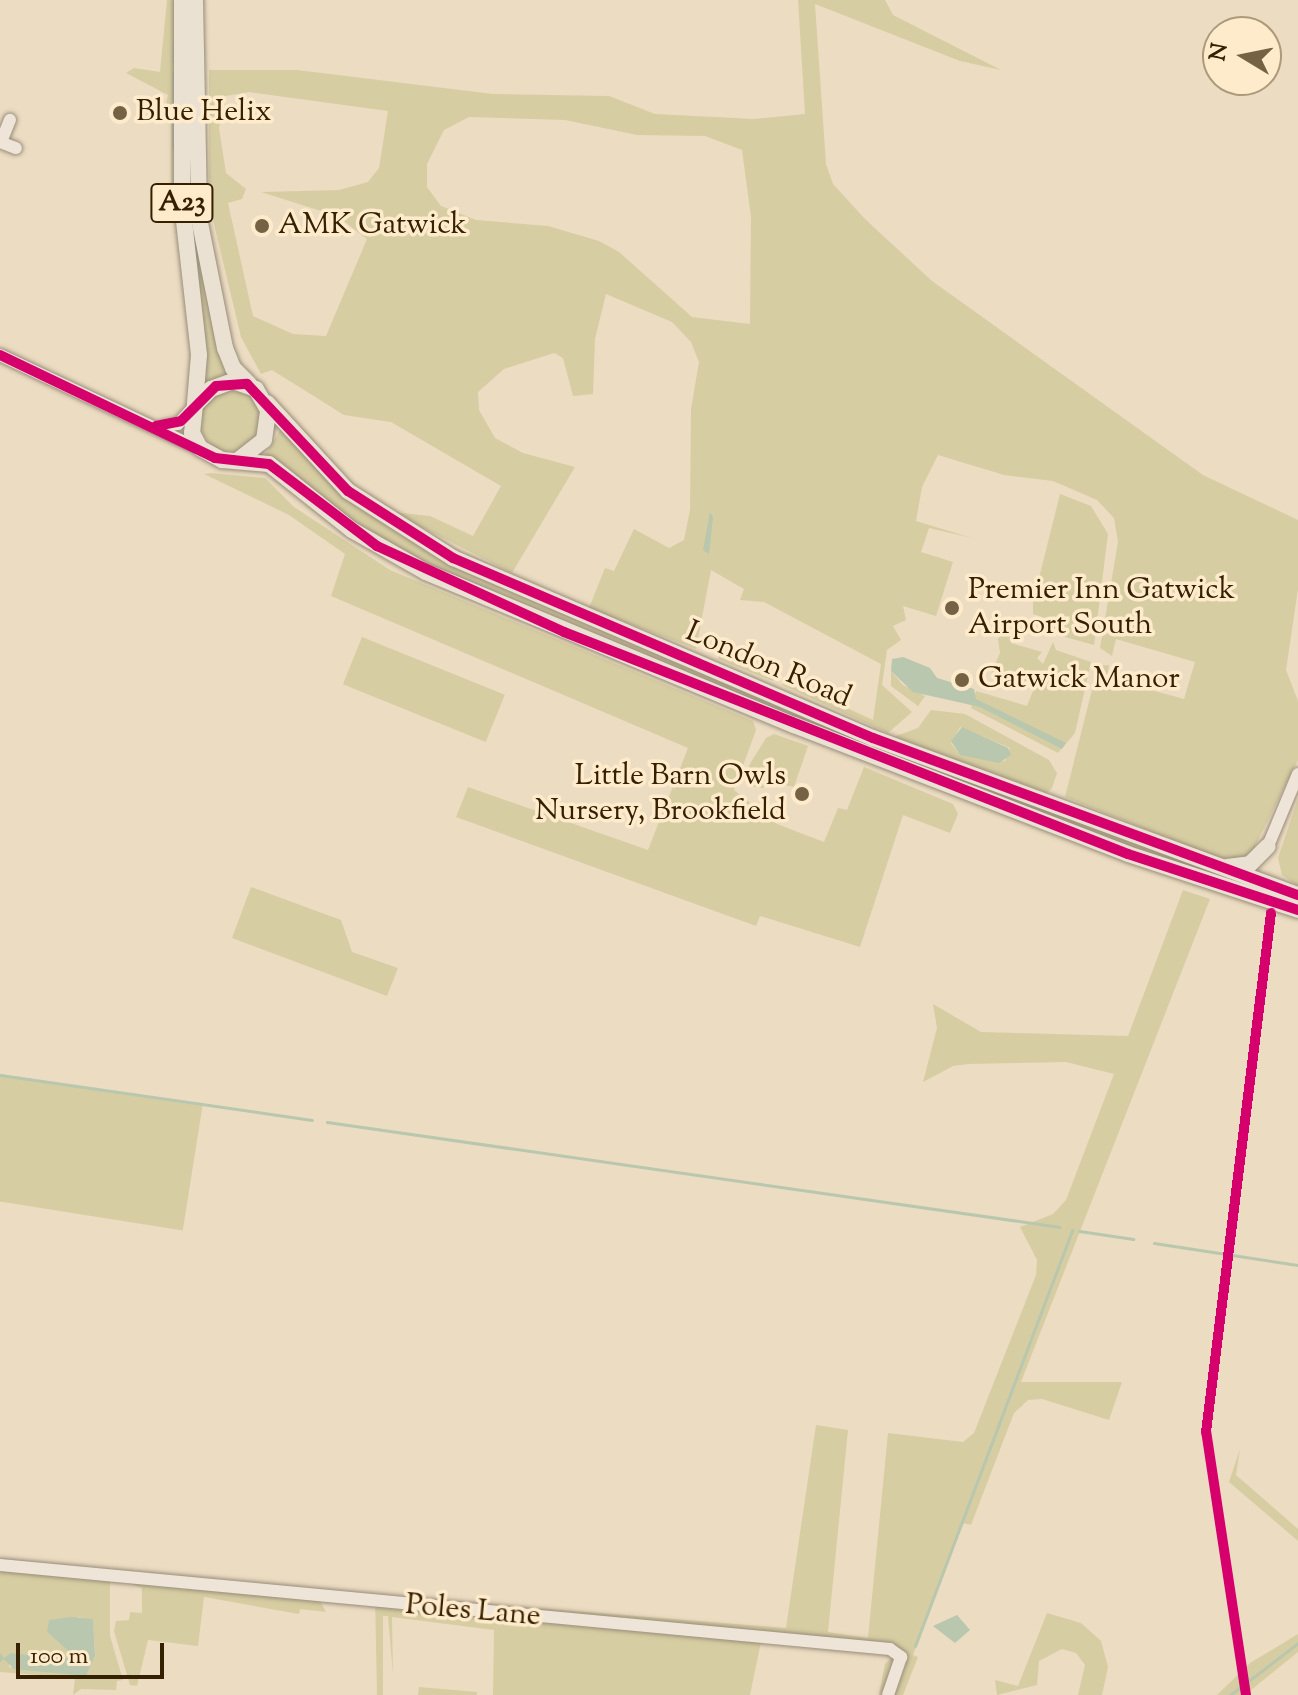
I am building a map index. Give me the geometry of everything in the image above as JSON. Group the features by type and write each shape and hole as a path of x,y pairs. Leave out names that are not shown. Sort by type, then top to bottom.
{"main road":[{"name":"A23","path":"182,0 182,218 199,355 194,406"},
{"name":"A23","path":"195,0 195,152 202,234 225,348 236,372 253,387"},
{"path":"224,383 253,387 266,402 266,437 237,461 204,452 192,433 194,406 224,383"},
{"name":"London Road","path":"266,402 348,491 453,558 873,738 1290,893"},
{"name":"London Road","path":"237,461 269,464 342,522 412,565 652,670 1128,854 1298,910"},
{"path":"1192,859 1241,867 1257,860 1268,846"},
{"path":"1268,846 1267,872 1290,893"}],"street":[{"path":"10,120 0,142 16,148"},
{"path":"0,355 155,425 204,452"},
{"path":"155,425 174,425 194,406"},
{"path":"1268,846 1298,774"},
{"name":"Poles Lane","path":"0,1565 890,1649 901,1657 888,1695"}],"shaded area":[{"path":"167,0 176,0 178,220 170,220 165,208 171,203 171,116 163,116 168,95 126,73 134,68 160,72"},
{"path":"798,0 885,0 893,15 1001,70 960,61 815,4 826,164 833,184 865,219 932,281 1203,475 1298,520 1298,589 1286,670 1298,701 1298,760 1249,858 1232,861 1214,856 1065,797 1098,666 1109,665 1107,678 1184,699 1195,662 1116,639 1112,656 1100,648 1118,542 1114,518 1097,500 1053,481 1004,475 938,455 922,487 916,521 972,538 929,528 921,552 953,562 936,616 903,606 906,620 893,626 901,640 887,650 882,685 912,712 888,733 782,685 785,679 873,720 881,664 764,602 740,600 744,589 711,570 696,649 589,608 605,568 614,571 634,529 669,548 684,540 690,510 691,409 699,362 691,342 672,322 606,294 595,339 593,394 573,396 563,358 554,353 504,369 478,392 479,410 495,438 523,453 575,467 512,573 392,512 430,516 473,536 501,486 391,422 344,415 272,370 261,374 241,337 209,203 209,70 297,70 493,94 609,96 655,114 754,119 805,114","holes":["249,92 388,111 379,168 368,182 339,190 261,192 337,216 367,239 326,336 293,334 253,316 228,203 242,199 246,189 226,173 219,128 226,96","469,117 565,120 637,135 705,136 742,150 751,217 750,324 692,317 619,252 599,241 548,226 476,220 441,206 427,187 427,164 444,130"]},
{"path":"190,168 196,230 230,372 206,383"},
{"path":"231,390 243,392 253,399 260,409 260,433 253,443 243,450 231,452 219,450 209,443 202,433 200,421 202,409 209,399 219,392"},
{"path":"281,429 318,471 371,515 447,560 1298,900 1200,873 830,733 427,565 365,531 264,456"},
{"path":"204,474 265,478 294,507 390,570 753,721 756,730 734,790 777,824 824,842 838,808 847,810 864,767 953,804 958,814 950,833 903,815 860,947 760,916 756,926 456,817 468,787 648,850 688,748 331,596 345,554 289,515"},
{"path":"1060,494 1091,506 1108,534 1094,645 1047,632 1048,619 1033,614 1033,600 1028,599 1031,589 1036,590"},
{"path":"710,512 713,517 709,554 703,550"},
{"path":"1005,629 1010,631 1011,643 1042,652 1037,658 1043,664 1053,642 1056,650 1091,662 1075,733 1058,753 971,708 976,691 1027,706 1035,686 1013,676 1009,684 991,674 1000,653 998,639"},
{"path":"362,637 505,695 486,742 343,684"},
{"path":"721,650 775,674 773,681 718,659"},
{"path":"903,657 930,668 937,678 974,689 976,699 1066,743 1062,749 980,707 913,692 891,671 892,659"},
{"path":"891,671 903,685 925,696 918,706 891,686"},
{"path":"931,710 965,714 1049,760 1057,773 1052,788 1047,793 893,737 918,728","holes":["960,727 1010,748 1005,761 960,755 951,743"]},
{"path":"962,727 1008,748 1011,755 999,763 960,755 951,741"},
{"path":"774,734 808,746 794,787 770,782 763,788 750,786 745,776 751,762 766,738"},
{"path":"1298,799 1298,886 1282,875 1278,858"},
{"path":"251,887 341,920 352,952 398,968 387,996 232,938"},
{"path":"1183,890 1210,899 1021,1382 1122,1382 1109,1420 1042,1399 1028,1400 1014,1413 971,1525 963,1523 913,1655 918,1657 903,1695 879,1695 885,1664 894,1655 761,1642 750,1695 493,1695 494,1630 392,1617 393,1675 388,1616 383,1616 383,1695 377,1695 375,1595 786,1628 816,1425 848,1430 828,1632 868,1638 888,1433 963,1442 974,1433 1036,1275 1037,1260 1020,1227 1053,1214 1066,1200 1114,1074 1066,1062 968,1064 953,1066 923,1082 937,1028 933,1004 981,1032 1128,1036"},
{"path":"0,1074 202,1106 183,1231 0,1202"},
{"path":"1240,1449 1236,1475 1298,1529 1298,1541 1229,1482"},
{"path":"0,1568 110,1581 110,1636 123,1680 117,1681 116,1690 81,1689 73,1695 75,1678 0,1672","holes":["79,1617 93,1621 95,1652 86,1676 9,1667 11,1653 77,1659 47,1632"]},
{"path":"122,1581 320,1601 326,1612 300,1609 299,1614 204,1597 198,1646 148,1640 137,1686 130,1685 114,1631 116,1621 129,1620 130,1612 142,1613 142,1588"},
{"path":"1047,1613 1081,1623 1101,1641 1108,1667 1102,1695 1078,1695 1085,1665 1076,1653 1062,1649 1039,1661 1037,1685 997,1695 995,1680 1018,1686"},
{"path":"957,1615 970,1630 955,1643 933,1626"},
{"path":"72,1617 93,1619 95,1655 86,1676 14,1669 4,1659 0,1662 0,1653 4,1658 11,1653 77,1659 47,1632 49,1620"},
{"path":"1298,1634 1298,1652 1245,1695 1217,1695 1250,1663"},
{"path":"419,1687 477,1692 477,1695 418,1695"}],"waterway":[{"path":"173,61 174,41"},
{"path":"173,73 173,148"},
{"path":"0,1075 312,1120"},
{"path":"327,1122 1060,1227"},
{"path":"915,1646 1072,1230"},
{"path":"1079,1231 1133,1239"},
{"path":"1154,1243 1298,1265"},
{"path":"1230,1695 1298,1643"}],"cycle path":[{"path":"0,355 215,458 269,464 377,546 564,632 1128,854 1298,910"},
{"path":"156,426 181,421 216,386 247,384 348,491 453,558 873,738 1298,895"},
{"path":"1246,1695 1206,1432 1271,913"}],"place":[{"name":"Blue Helix","path":"120,113"},
{"name":"AMK Gatwick","path":"262,226"},
{"name":"Premier Inn Gatwick Airport South","path":"952,608"},
{"name":"Gatwick Manor","path":"962,680"},
{"name":"Little Barn Owls Nursery, Brookfield","path":"802,794"}]}
